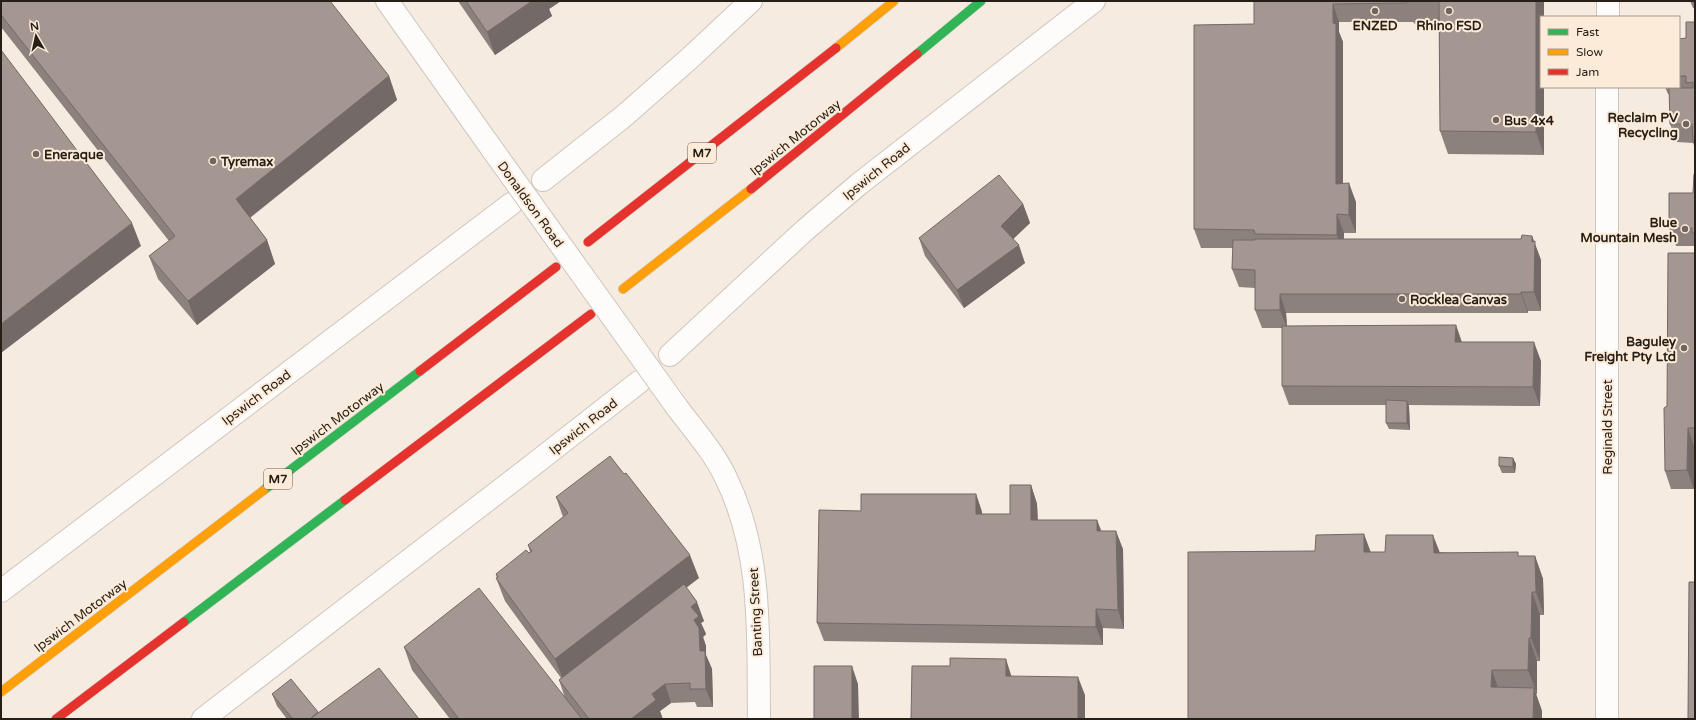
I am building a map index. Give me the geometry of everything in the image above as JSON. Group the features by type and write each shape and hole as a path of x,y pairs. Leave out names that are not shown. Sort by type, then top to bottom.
{"highway":[{"name":"M7","path":"588,242 816,64 894,1"},
{"name":"Ipswich Motorway","path":"623,289 775,171 981,1"},
{"name":"Ipswich Motorway","path":"1,692 556,267"},
{"path":"56,719 591,314"}],"street":[{"name":"Donaldson Road","path":"386,1 676,406"},
{"path":"543,180 624,116 690,58 751,1"},
{"name":"Ipswich Road","path":"670,355 811,224 1094,1"},
{"path":"1608,1 1608,16"},
{"name":"Reginald Street","path":"1607,88 1607,719"},
{"name":"Ipswich Road","path":"1,591 511,204"},
{"name":"Ipswich Road","path":"203,719 639,382"},
{"name":"Banting Street","path":"676,406 708,448 726,477 738,504 748,541 754,570 758,603 759,719"}],"building":[{"name":"Tyremax","path":"1,1 330,1 389,76 236,199 267,240 188,301 149,256 175,236 1,15"},
{"path":"466,1 532,1 487,32"},
{"path":"1254,1 1406,1 1407,3 1333,4 1333,23 1336,24 1336,184 1349,183 1349,215 1337,214 1337,235 1255,234 1254,230 1194,229 1194,25 1254,24"},
{"name":"Bus 4x4","path":"1439,1 1536,1 1536,132 1440,131"},
{"path":"1686,22 1695,22 1695,141 1693,141 1692,124 1670,124 1669,88 1693,88 1693,82 1686,83 1686,76 1680,76 1680,39 1686,38"},
{"name":"Eneraque","path":"1,50 132,223 1,324"},
{"path":"1694,174 1695,233 1692,233 1692,228 1669,228 1669,193 1693,193"},
{"path":"999,175 1023,204 1001,226 1019,245 957,290 919,238"},
{"name":"Rocklea Canvas","path":"1522,235 1532,236 1532,242 1535,241 1534,292 1521,292 1521,294 1280,294 1280,310 1255,310 1255,270 1232,269 1233,240 1521,239"},
{"name":"Baguley Freight Pty Ltd","path":"1668,253 1695,253 1695,428 1688,428 1687,470 1665,471 1664,408 1667,406"},
{"path":"1456,325 1455,342 1534,342 1533,387 1282,386 1282,326"},
{"path":"1386,400 1407,401 1407,423 1386,423"},
{"path":"610,456 624,474 626,473 690,555 555,659 496,578 498,577 496,574 526,550 529,553 532,551 528,545 568,513 556,497"},
{"path":"1499,457 1513,458 1513,467 1499,466"},
{"path":"1010,485 1031,485 1031,520 1097,520 1097,531 1116,531 1118,610 1096,609 1096,627 817,623 819,510 861,511 861,494 976,494 976,514 1010,514"},
{"path":"1364,534 1364,552 1385,552 1386,535 1433,535 1434,553 1518,552 1518,556 1535,556 1536,592 1532,592 1531,638 1529,638 1528,670 1492,670 1491,687 1534,688 1533,719 1188,719 1188,552 1315,551 1316,535"},
{"path":"1689,582 1695,582 1695,719 1688,719"},
{"path":"684,584 697,602 691,607 699,616 694,620 699,628 700,651 705,651 706,689 690,689 690,683 665,684 652,694 656,700 631,719 589,719 559,680"},
{"path":"479,588 582,719 459,719 404,647"},
{"path":"950,658 1006,659 1006,676 1078,677 1078,719 911,719 912,666 950,666"},
{"path":"814,666 852,666 852,719 814,719"},
{"path":"379,668 419,719 310,719"},
{"path":"291,679 318,712 310,719 293,719 272,694"}],"traffic: fast":[{"path":"917,54 981,1"},
{"path":"264,490 420,371"},
{"path":"184,622 345,500"}],"traffic: slow":[{"path":"836,48 894,1"},
{"path":"623,289 751,189"},
{"path":"1,692 264,490"}],"traffic: jam":[{"path":"588,242 836,48"},
{"path":"751,189 917,54"},
{"path":"420,371 556,267"},
{"path":"345,500 591,314"},
{"path":"56,719 184,622"}],"place":[{"name":"ENZED","path":"1375,11"},
{"name":"Rhino FSD","path":"1449,11"},
{"name":"Bus 4x4","path":"1496,120"},
{"name":"Reclaim PV Recycling","path":"1686,124"},
{"name":"Eneraque","path":"36,154"},
{"name":"Tyremax","path":"213,161"},
{"name":"Blue Mountain Mesh","path":"1685,229"},
{"name":"Rocklea Canvas","path":"1402,299"},
{"name":"Baguley Freight Pty Ltd","path":"1684,348"}]}
